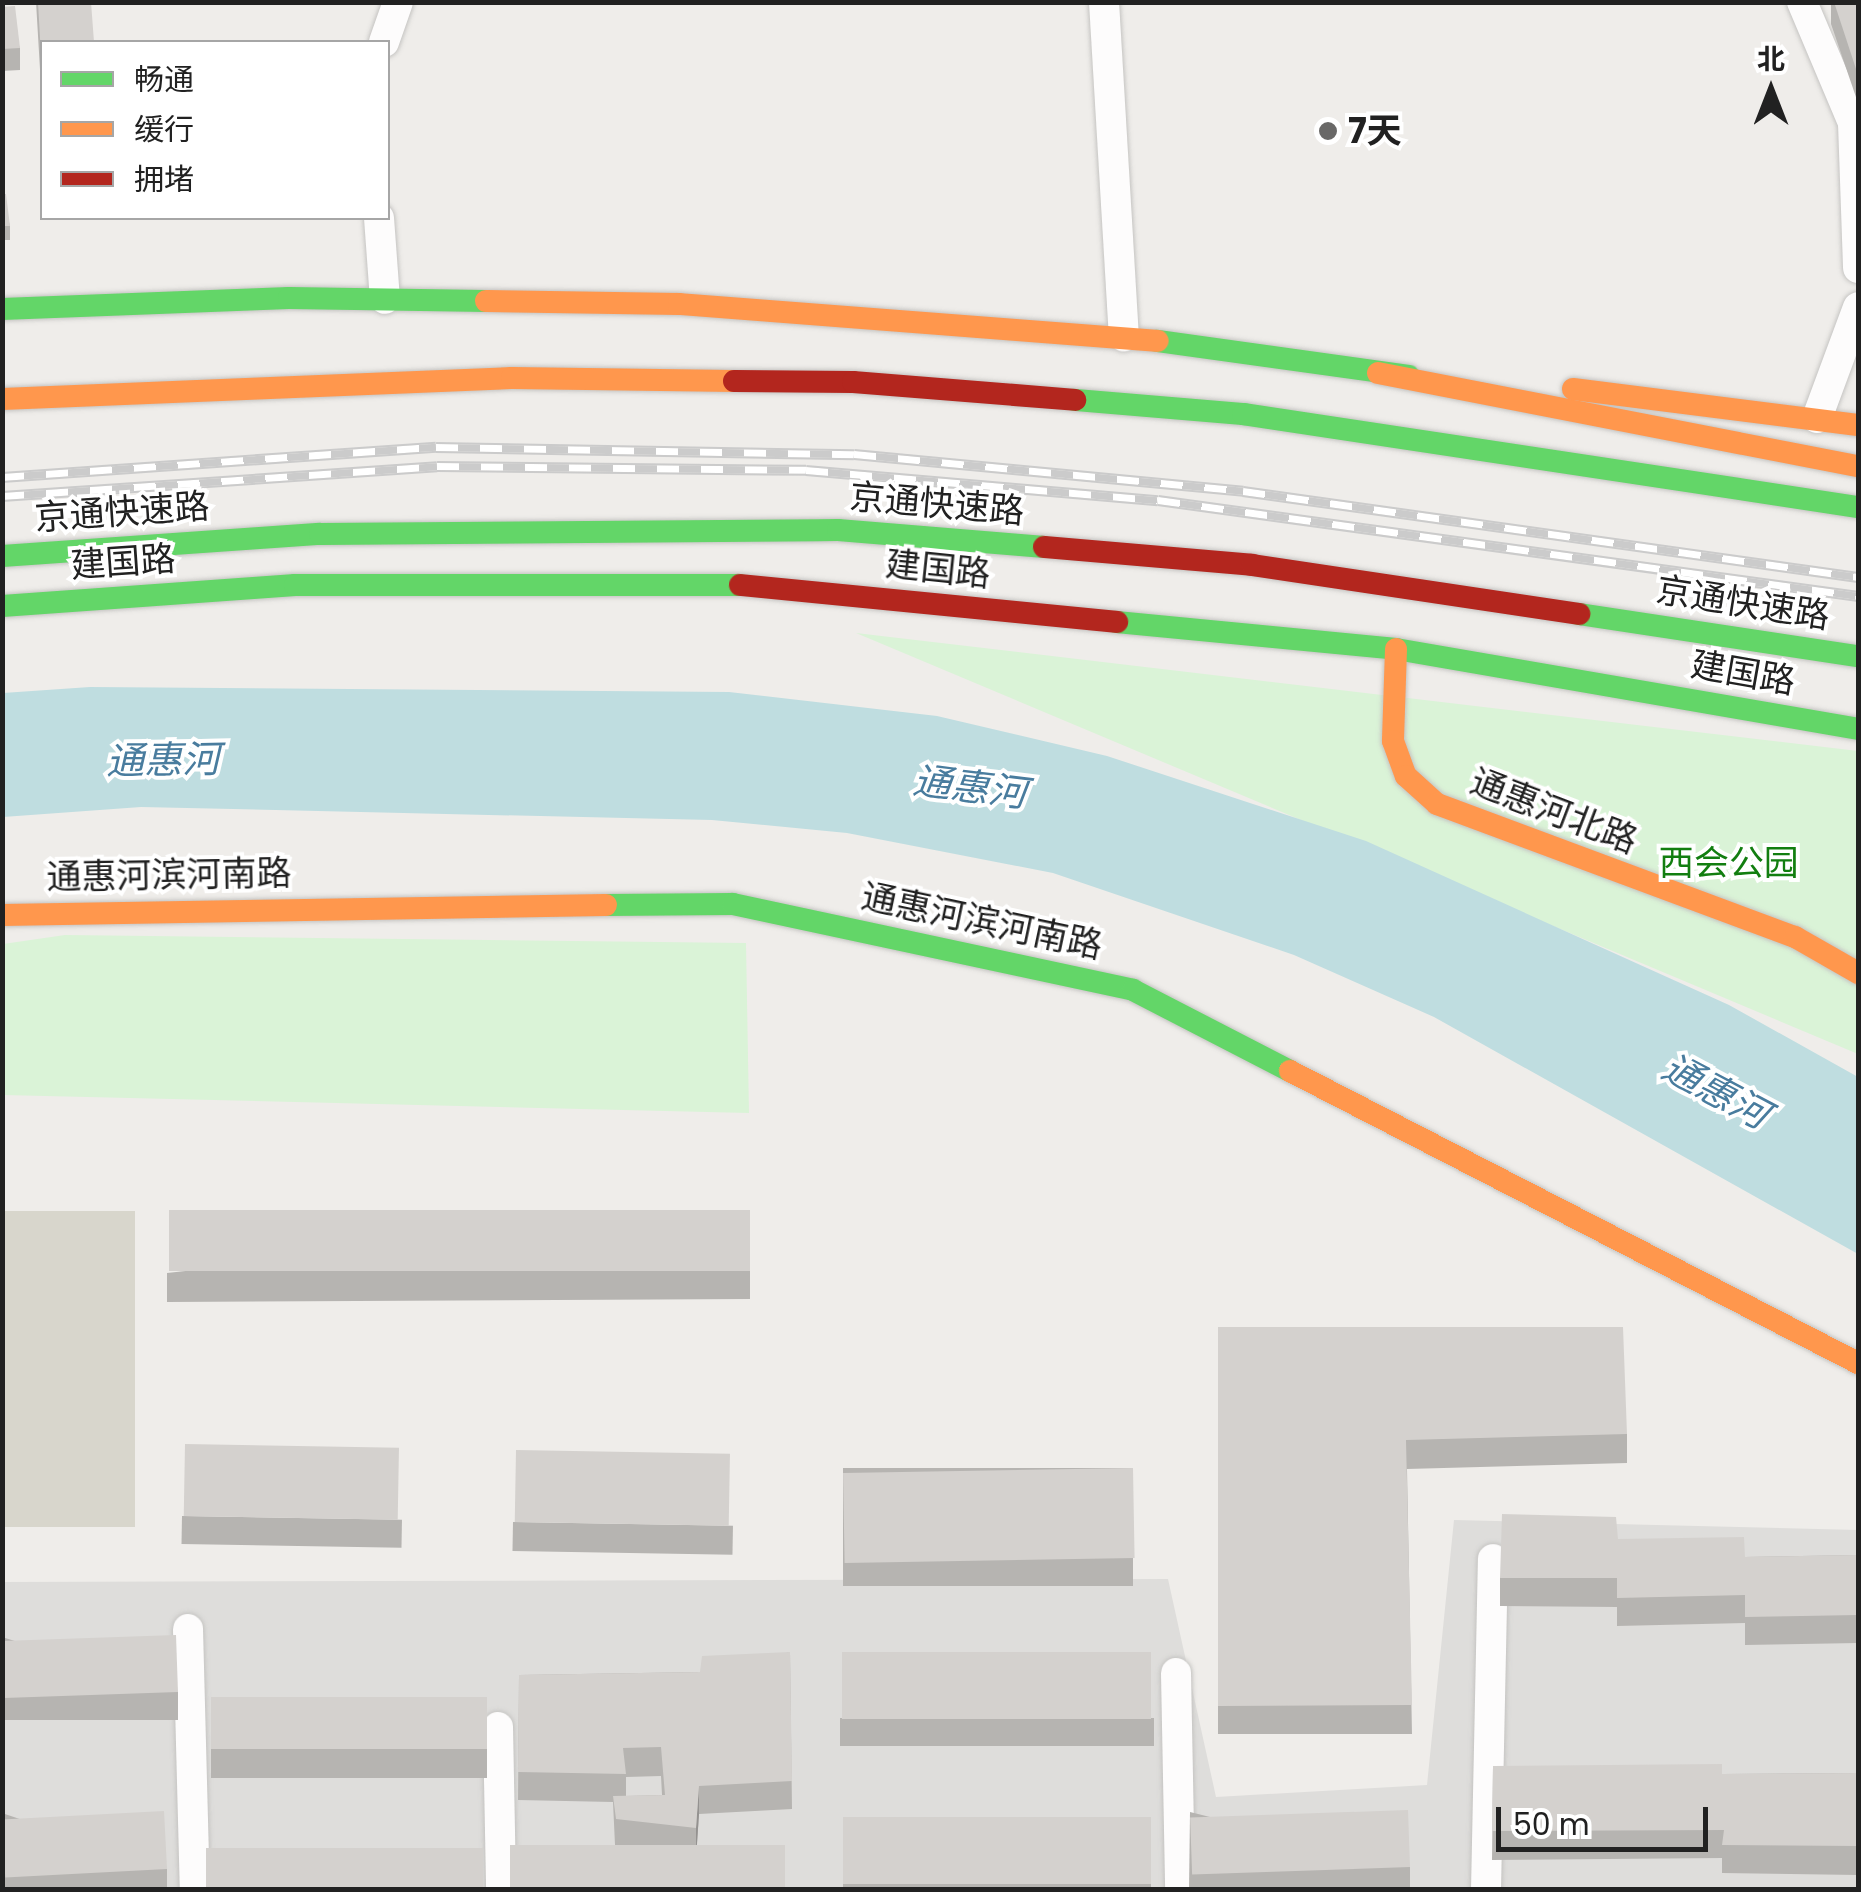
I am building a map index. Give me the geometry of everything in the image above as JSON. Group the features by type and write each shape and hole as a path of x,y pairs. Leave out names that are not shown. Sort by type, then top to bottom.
{"main road":[{"path":"2,309 385,299 679,304 1124,336 1378,373 1858,466"},
{"path":"1378,373 1636,395 1858,426"},
{"path":"2,399 512,378 853,382 1243,414 1858,508"},
{"name":"京通快速路","path":"2,556 320,534 838,530 1252,565 1858,656"},
{"name":"建国路","path":"2,606 295,585 740,585 1396,649 1858,729"},
{"name":"通惠河北路","path":"1396,649 1392,742 1406,776 1437,804 1795,937 1858,972"},
{"name":"通惠河滨河南路","path":"2,916 93,909 733,904 1133,990 1858,1363"}],"street":[{"path":"385,40 398,2"},
{"path":"1104,2 1124,336"},
{"path":"1802,2 1853,124 1858,268"},
{"path":"379,220 385,299"},
{"path":"1817,418 1858,306"},
{"path":"1486,1890 1493,1559"},
{"path":"188,1630 195,1890"},
{"path":"1176,1672 1180,1890"},
{"path":"498,1727 501,1890"}],"shaded area":[{"path":"3,1211 135,1211 135,1527 3,1527"},
{"path":"1454,1520 1858,1530 1858,1889 3,1889 2,1582 1168,1579 1216,1797 1427,1785"}],"green space":[{"name":"西会公园","path":"856,633 1858,751 1858,1054"},
{"path":"65,935 746,943 749,1113 3,1095 3,944"}],"water":[{"name":"通惠河","path":"90,687 729,692 937,716 1107,756 1366,841 1729,1005 1858,1077 1858,1254 1434,1017 1294,955 1053,873 847,833 712,820 141,807 3,817 3,693"}],"building":[{"path":"38,2 91,2 94,40 40,40"},
{"path":"1834,2 1858,2 1858,75"},
{"path":"15,6 20,48 2,49 2,7"},
{"path":"2,194 6,194 10,226 2,226"},
{"path":"169,1210 750,1210 750,1271 169,1271"},
{"path":"1218,1327 1623,1327 1627,1434 1406,1440 1412,1705 1218,1706"},
{"path":"185,1444 399,1448 398,1520 184,1516"},
{"path":"516,1450 730,1454 729,1526 515,1522"},
{"path":"1133,1468 1135,1558 845,1563 843,1473"},
{"path":"1502,1514 1616,1517 1618,1539 1744,1537 1745,1557 1858,1555 1858,1615 1745,1617 1745,1595 1617,1598 1617,1578 1500,1578"},
{"path":"176,1635 178,1692 4,1698 2,1641"},
{"path":"790,1652 792,1781 699,1786 696,1828 616,1819 613,1796 665,1795 661,1747 623,1748 626,1774 518,1772 519,1675 700,1672 702,1656"},
{"path":"842,1652 1151,1652 1151,1719 842,1719"},
{"path":"211,1697 487,1697 487,1749 211,1749"},
{"path":"1722,1764 1722,1774 1858,1773 1858,1846 1722,1845 1724,1830 1492,1831 1493,1766"},
{"path":"1408,1810 1410,1867 1192,1875 1190,1818"},
{"path":"164,1811 167,1869 5,1877 2,1819"},
{"path":"843,1817 1151,1817 1151,1884 843,1884"},
{"path":"510,1845 785,1845 785,1890 510,1890"},
{"path":"206,1848 483,1848 483,1890 206,1890"}],"railway":[{"path":"2,477 436,447 854,454 1243,491 1858,577"},
{"path":"2,496 437,466 806,470 1158,500 1858,596"}],"traffic: fast":[{"path":"2,309 289,298 486,301"},
{"path":"1158,341 1409,376"},
{"path":"1075,400 1243,414 1858,507"},
{"path":"2,556 320,534 838,530 1044,547"},
{"path":"2,606 295,585 740,585"},
{"path":"1579,614 1858,656"},
{"path":"1117,622 1396,649 1858,729"},
{"path":"606,905 733,904 1133,990 1290,1071"}],"traffic: slow":[{"path":"486,301 679,304 1158,341"},
{"path":"1378,373 1858,466"},
{"path":"2,399 512,378 734,381"},
{"path":"1573,389 1858,425"},
{"path":"1396,649 1393,741 1406,776 1437,804 1795,937 1858,973"},
{"path":"2,915 606,905"},
{"path":"1290,1071 1858,1363"}],"traffic: jam":[{"path":"734,381 853,382 1075,400"},
{"path":"1044,547 1252,565 1579,614"},
{"path":"740,585 1117,622"}],"place":[{"name":"7天","path":"1328,131"}]}
